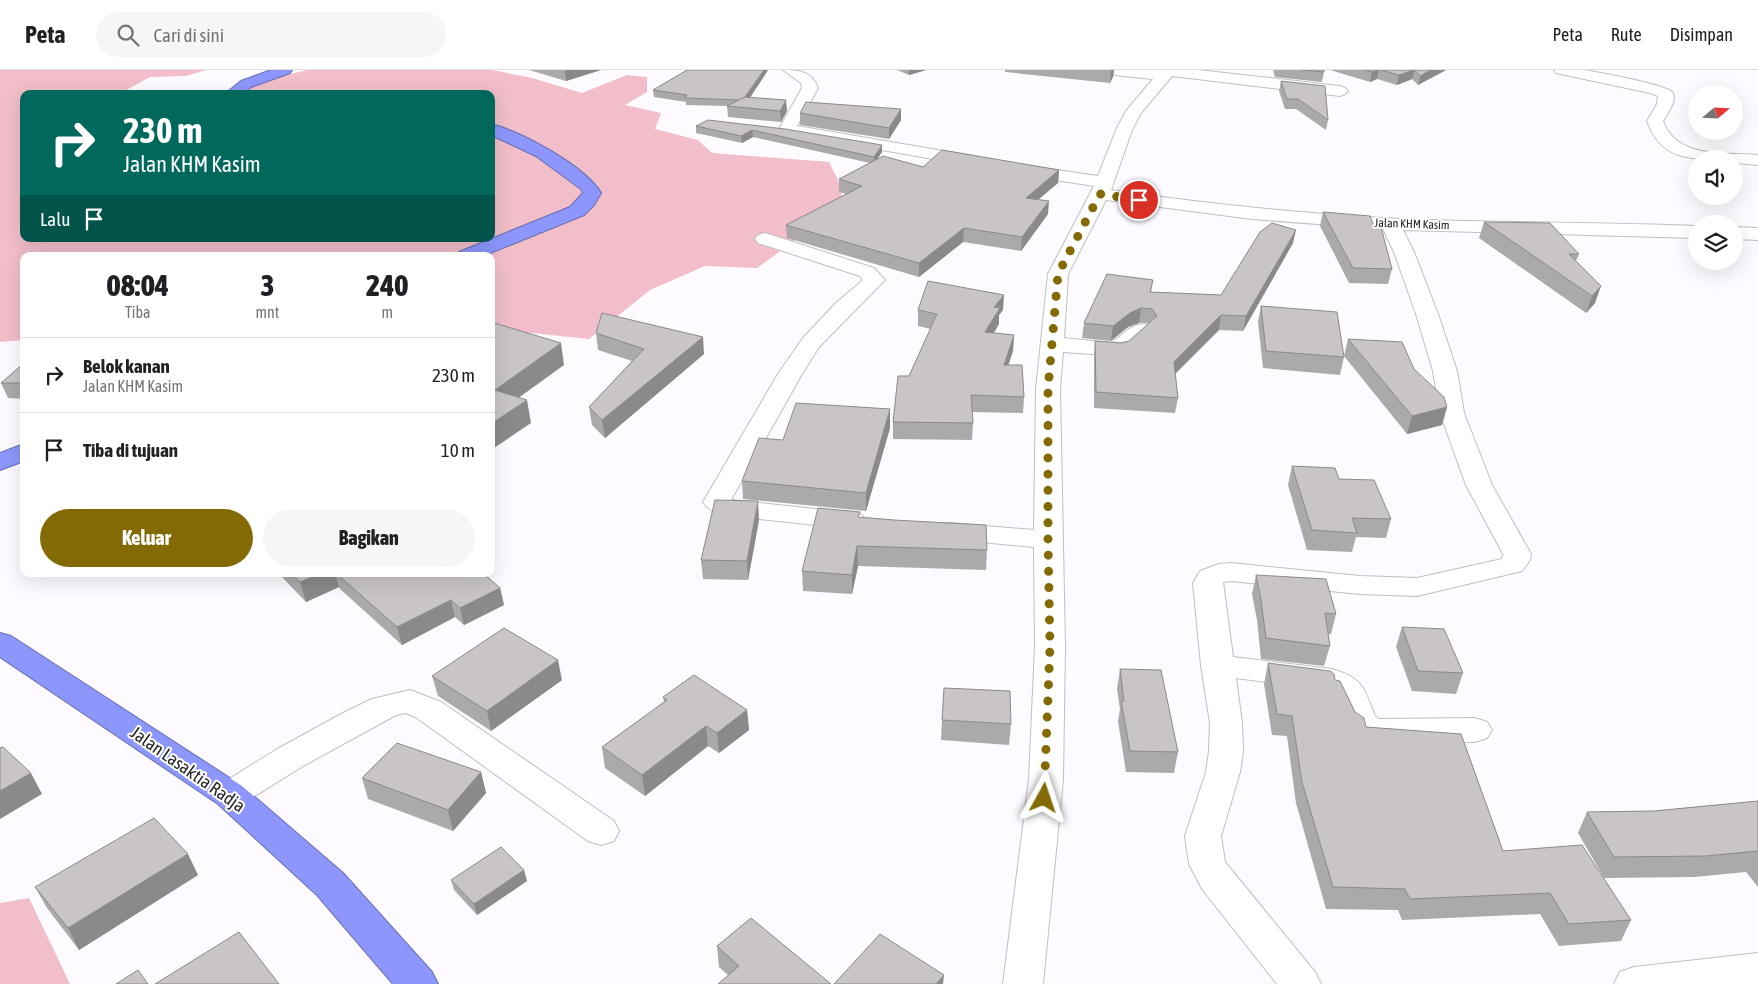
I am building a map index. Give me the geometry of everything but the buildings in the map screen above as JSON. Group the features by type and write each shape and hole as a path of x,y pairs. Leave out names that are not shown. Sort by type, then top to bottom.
{"highway":[{"path":"238,90 246,84 285,70"},
{"path":"476,252 577,211 588,201 592,192 588,186 542,152 495,131"},
{"path":"0,462 20,454"},
{"name":"Jalan Lasaktia Radja","path":"0,643 230,795 330,884 418,984"}],"street":[{"path":"789,129 788,127 810,88 808,81 790,70"},
{"path":"1104,70 1167,72 1274,85 1340,90"},
{"path":"1561,70 1654,89 1666,94 1665,104 1655,121 1662,135 1675,148 1697,154 1758,160"},
{"path":"1023,984 1046,779 1050,646 1048,389 1058,274 1103,188 1124,130 1134,111 1167,72"},
{"name":"Jalan KHM Kasim","path":"771,127 996,165 1061,177 1103,188 1235,212 1390,223 1688,232"},
{"path":"1301,984 1215,878 1207,864 1203,836 1223,772 1226,751 1226,723 1217,665 1208,582 1210,577 1219,573 1243,573 1360,585 1417,587 1512,565 1516,560 1517,554 1479,485 1452,413 1445,371 1433,330 1404,252 1390,223"},
{"path":"1743,233 1758,234"},
{"path":"765,239 867,272 875,280 844,308 811,343 790,374 716,502 724,507 876,524"},
{"path":"1052,344 1114,350 1142,330"},
{"path":"924,528 1048,540"},
{"path":"1217,665 1332,680 1348,689 1364,726 1370,729 1381,731 1475,730"},
{"path":"230,795 291,757 357,720 384,707 410,701 429,710 601,831"},
{"path":"1634,984 1758,970"}],"shaded area":[{"path":"0,70 206,70 186,76 150,77 126,90 20,90 20,242 495,242 495,90 227,90 307,70 492,70 532,78 582,93 627,75 647,77 647,92 625,105 661,113 655,129 698,140 712,153 829,162 838,180 844,205 757,268 705,266 650,290 589,339 503,330 495,331 495,252 20,252 20,340 0,342"},
{"path":"29,898 70,984 0,984 0,903"}],"route":[{"path":"1044,798 1050,646 1048,389 1058,274 1100,194 1139,200"}]}
